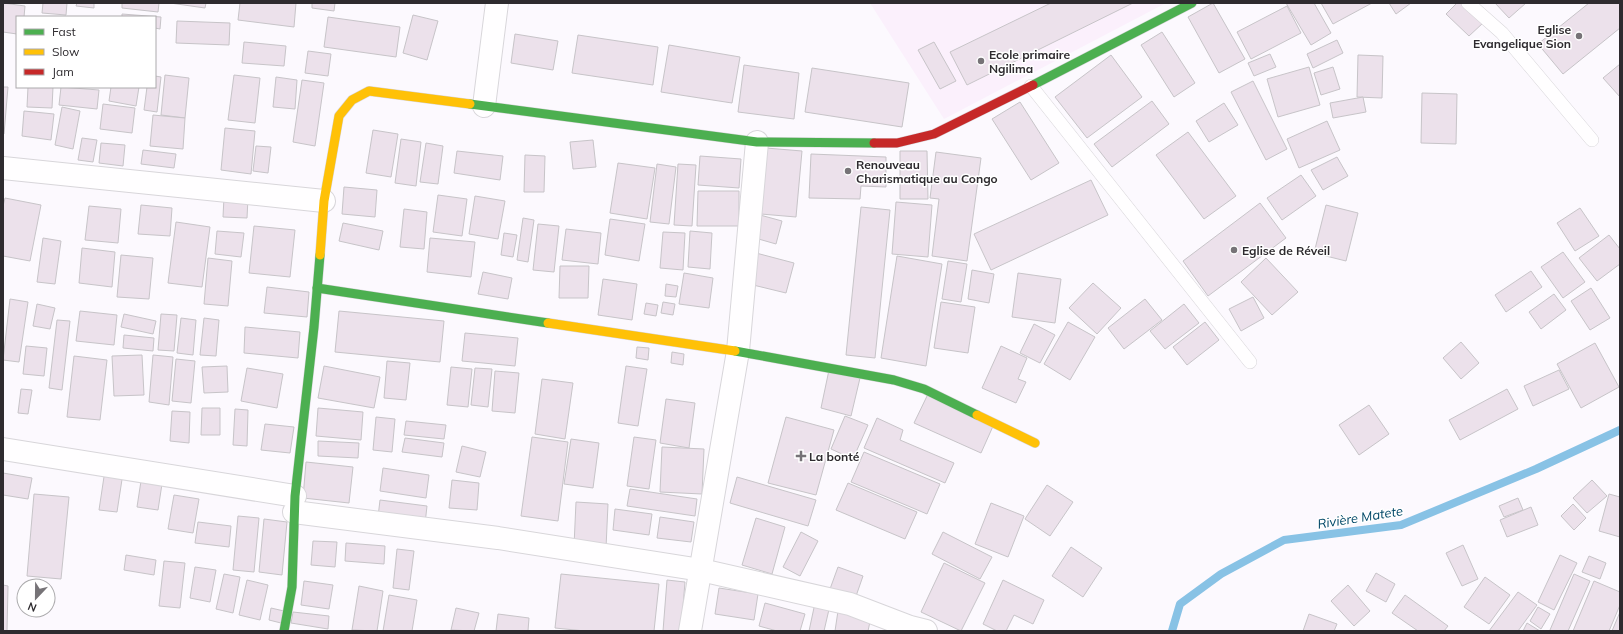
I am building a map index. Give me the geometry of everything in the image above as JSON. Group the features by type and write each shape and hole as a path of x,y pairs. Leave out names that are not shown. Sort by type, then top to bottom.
{"street":[{"path":"484,106 497,3"},
{"path":"284,631 292,587 294,504 317,288 324,201 339,116 352,100 369,91 757,142 897,143 934,134 1192,3"},
{"path":"690,631 738,351 757,142"},
{"path":"3,168 324,201"},
{"path":"317,288 738,351 894,380 924,389 1035,443"},
{"path":"3,449 294,504 701,570 850,604 910,627 926,631"}],"lane":[{"path":"1468,3 1502,33 1592,140"},
{"path":"1031,86 1250,362"}],"shaded area":[{"name":"Ecole primaire Ngilima","path":"870,3 1166,3 944,119"}],"building":[{"path":"3,3 25,6 24,16 16,16 16,34 3,32"},
{"path":"43,3 67,3 66,15 42,13"},
{"path":"77,3 94,3 94,8 76,6"},
{"path":"122,3 159,3 158,12 122,8"},
{"path":"170,3 206,3 205,8"},
{"path":"240,3 296,3 294,27 238,20"},
{"path":"312,3 335,3 334,11 312,8"},
{"path":"1051,3 1133,3 967,85 950,52"},
{"path":"1213,3 1245,59 1219,73 1188,17"},
{"path":"1286,3 1314,3 1331,33 1311,45"},
{"path":"1321,3 1372,3 1333,24"},
{"path":"1389,3 1411,3 1396,14"},
{"path":"1457,3 1464,3 1483,23 1469,36 1446,14"},
{"path":"1495,3 1526,3 1509,18"},
{"name":"Eglise Evangelique Sion","path":"1589,3 1620,3 1620,28 1563,74 1538,44"},
{"path":"1287,6 1301,33 1251,59 1237,32"},
{"path":"122,14 148,16 122,16"},
{"path":"413,15 438,21 427,60 403,53"},
{"path":"156,17 161,17 160,29 156,28"},
{"path":"328,17 400,27 396,57 324,47"},
{"path":"177,21 230,23 229,45 176,43"},
{"path":"1162,32 1195,83 1174,97 1141,45"},
{"path":"515,34 558,41 553,70 511,63"},
{"path":"578,35 658,47 653,85 572,73"},
{"path":"1337,40 1343,53 1313,68 1307,54"},
{"path":"244,42 286,46 284,66 242,63"},
{"path":"934,42 956,81 940,89 918,50"},
{"path":"669,45 740,57 732,103 661,92"},
{"path":"308,51 331,54 328,76 305,73"},
{"path":"1270,54 1276,67 1254,76 1248,63"},
{"path":"1111,55 1142,97 1087,138 1055,97"},
{"path":"1358,55 1383,56 1382,98 1357,97"},
{"path":"1620,64 1620,97 1603,78"},
{"path":"744,65 799,73 794,119 738,112"},
{"path":"1309,67 1320,105 1278,117 1267,79"},
{"path":"1333,67 1340,89 1321,95 1314,73"},
{"path":"812,68 909,83 902,127 805,112"},
{"path":"165,75 189,78 185,118 161,115"},
{"path":"234,75 260,78 255,123 228,120"},
{"path":"156,76 161,77 157,112 144,110 147,88 156,88"},
{"path":"276,77 297,80 295,109 273,107"},
{"path":"302,80 324,83 315,146 293,142"},
{"path":"1253,81 1287,149 1266,160 1231,92"},
{"path":"3,87 8,87 4,134 3,134"},
{"path":"28,88 53,88 52,108 27,107"},
{"path":"61,88 99,90 97,109 59,105"},
{"path":"111,88 139,88 136,106 109,101"},
{"path":"1422,93 1457,94 1456,144 1421,143"},
{"path":"1363,97 1366,112 1333,118 1330,103"},
{"path":"1152,101 1169,124 1112,167 1094,144"},
{"path":"1020,102 1059,163 1031,180 992,119"},
{"path":"1224,103 1238,125 1209,142 1196,121"},
{"path":"103,104 135,108 132,133 100,129"},
{"path":"62,107 80,111 73,149 55,145"},
{"path":"24,111 54,114 51,140 22,136"},
{"path":"153,115 185,118 183,149 150,146"},
{"path":"1327,121 1340,150 1299,168 1287,139"},
{"path":"225,128 255,131 251,174 221,170"},
{"path":"373,130 398,134 391,177 366,173"},
{"path":"1188,132 1236,196 1204,219 1156,155"},
{"path":"82,138 97,140 93,162 78,160"},
{"path":"401,139 421,142 416,186 395,183"},
{"path":"593,140 596,167 573,169 570,142"},
{"path":"101,143 125,145 123,166 99,163"},
{"path":"426,143 443,146 438,184 420,182"},
{"path":"256,146 271,147 268,173 253,171"},
{"path":"766,148 802,151 796,217 761,214"},
{"path":"143,150 176,154 174,168 141,164"},
{"path":"457,151 503,156 500,180 454,173"},
{"path":"900,151 927,151 928,199 900,199"},
{"path":"936,152 981,158 967,261 932,256 939,199 930,198"},
{"name":"Renouveau Charismatique au Congo","path":"811,154 886,157 886,187 861,186 860,199 809,198"},
{"path":"525,155 545,156 544,192 524,192"},
{"path":"700,156 741,159 739,188 698,185"},
{"path":"1337,157 1348,176 1323,190 1311,170"},
{"path":"618,163 655,168 647,219 610,213"},
{"path":"657,164 676,167 669,224 650,222"},
{"path":"678,164 696,165 692,226 674,225"},
{"path":"1301,175 1316,196 1282,220 1267,198"},
{"path":"1091,180 1108,215 991,270 974,234"},
{"path":"344,187 377,190 375,217 342,214"},
{"path":"698,191 739,191 739,226 697,226"},
{"path":"438,195 467,199 462,236 433,232"},
{"path":"475,196 505,201 498,239 469,234"},
{"path":"224,197 248,198 247,218 223,217"},
{"path":"5,198 41,205 30,261 3,256 3,206"},
{"path":"896,202 932,205 928,257 892,254"},
{"name":"Eglise de Réveil","path":"1260,203 1286,238 1208,296 1183,261"},
{"path":"141,205 172,208 170,236 138,234"},
{"path":"1326,205 1358,213 1346,261 1314,253"},
{"path":"89,206 121,209 118,243 85,240"},
{"path":"861,207 890,210 875,358 846,355"},
{"path":"1580,208 1599,236 1575,251 1557,223"},
{"path":"404,209 427,212 424,249 400,247"},
{"path":"760,215 782,221 776,244 755,238"},
{"path":"523,218 534,220 528,262 517,260"},
{"path":"610,219 645,224 639,261 605,255"},
{"path":"176,222 210,227 202,287 168,283"},
{"path":"343,223 383,231 379,250 339,241"},
{"path":"538,224 559,226 554,272 533,270"},
{"path":"254,226 295,230 290,277 249,273"},
{"path":"566,229 601,233 598,264 562,260"},
{"path":"217,231 244,233 241,257 215,254"},
{"path":"690,231 712,233 710,269 688,267"},
{"path":"663,232 685,233 683,270 660,268"},
{"path":"504,233 517,235 513,257 501,255"},
{"path":"1609,235 1620,249 1620,264 1597,281 1579,258"},
{"path":"43,238 61,241 55,284 37,282"},
{"path":"430,238 475,242 471,277 427,272"},
{"path":"82,248 115,252 112,287 79,283"},
{"path":"1563,252 1585,282 1563,298 1541,267"},
{"path":"756,253 794,263 786,293 749,284"},
{"path":"121,255 153,258 149,299 117,297"},
{"path":"897,256 942,264 926,366 881,358"},
{"path":"208,258 232,261 228,306 204,304"},
{"path":"1266,258 1298,292 1272,315 1241,282"},
{"path":"948,261 967,264 961,302 942,299"},
{"path":"560,266 589,266 588,298 559,298"},
{"path":"972,270 994,274 989,303 968,299"},
{"path":"1531,271 1542,287 1506,312 1495,295"},
{"path":"483,272 512,278 508,299 478,294"},
{"path":"684,273 713,278 709,308 679,304"},
{"path":"1018,273 1061,279 1055,323 1012,317"},
{"path":"603,279 637,284 632,320 598,315"},
{"path":"1093,283 1121,308 1097,334 1069,308"},
{"path":"666,284 678,286 676,297 665,296"},
{"path":"267,287 309,292 307,317 264,313"},
{"path":"1591,288 1610,318 1590,330 1571,301"},
{"path":"1554,294 1566,310 1541,329 1529,312"},
{"path":"1253,297 1264,318 1241,331 1229,309"},
{"path":"10,299 28,302 19,362 3,360"},
{"path":"1145,299 1162,320 1124,349 1108,328"},
{"path":"663,302 675,304 673,315 661,313"},
{"path":"941,302 975,307 968,353 934,348"},
{"path":"646,303 658,305 656,316 644,314"},
{"path":"37,304 55,308 50,329 33,326"},
{"path":"1184,304 1199,323 1165,349 1150,331"},
{"path":"80,311 117,315 114,345 76,341"},
{"path":"339,311 444,321 440,362 335,352"},
{"path":"124,314 156,321 153,334 121,327"},
{"path":"161,314 177,315 174,351 158,350"},
{"path":"181,318 196,320 193,355 177,353"},
{"path":"204,318 219,320 216,356 200,355"},
{"path":"57,320 70,321 62,390 49,388"},
{"path":"1068,322 1095,337 1070,380 1044,364"},
{"path":"1205,322 1219,340 1187,365 1173,347"},
{"path":"1034,324 1055,335 1040,363 1020,353"},
{"path":"245,327 300,332 298,358 244,353"},
{"path":"465,333 518,338 515,366 462,361"},
{"path":"124,335 154,338 153,351 123,348"},
{"path":"1461,342 1479,363 1461,379 1443,358"},
{"path":"1595,343 1619,387 1581,408 1557,364"},
{"path":"26,346 47,348 44,376 23,374"},
{"path":"1001,346 1027,358 1018,379 1026,382 1016,403 982,388"},
{"path":"637,347 649,348 648,360 636,358"},
{"path":"672,352 684,354 683,365 671,363"},
{"path":"142,355 144,395 114,396 112,356"},
{"path":"153,355 173,357 169,405 149,402"},
{"path":"74,356 107,360 100,420 67,417"},
{"path":"176,359 195,361 191,403 172,401"},
{"path":"387,361 410,363 406,400 384,398"},
{"path":"227,366 228,392 204,393 202,367"},
{"path":"324,366 380,377 374,408 318,398"},
{"path":"626,366 647,369 638,426 618,423"},
{"path":"451,367 472,369 468,407 447,405"},
{"path":"247,368 283,374 277,408 241,401"},
{"path":"475,368 492,369 488,407 471,405"},
{"path":"829,370 860,378 851,416 821,408"},
{"path":"1559,370 1569,389 1533,406 1524,386"},
{"path":"495,371 519,373 515,413 492,411"},
{"path":"542,379 573,383 565,439 535,434"},
{"path":"21,389 32,390 28,414 18,413"},
{"path":"1507,389 1518,409 1460,440 1449,420"},
{"path":"928,394 994,424 981,453 914,423"},
{"path":"666,399 695,403 689,448 660,443"},
{"path":"1369,405 1389,434 1359,455 1339,425"},
{"path":"202,408 220,408 220,435 201,435"},
{"path":"318,408 363,412 361,440 316,436"},
{"path":"235,409 248,410 247,446 233,445"},
{"path":"172,411 190,412 189,443 170,441"},
{"path":"845,416 868,425 853,459 831,449"},
{"path":"376,417 395,419 392,452 373,450"},
{"name":"La bonté","path":"786,417 834,430 816,495 768,483"},
{"path":"877,418 903,430 900,440 954,463 945,483 864,448"},
{"path":"406,421 446,425 444,439 404,435"},
{"path":"265,424 294,427 290,453 261,450"},
{"path":"532,437 568,442 558,521 521,516"},
{"path":"634,437 656,440 649,489 627,486"},
{"path":"405,438 444,443 442,457 402,452"},
{"path":"571,439 599,443 593,488 564,484"},
{"path":"318,441 359,443 358,458 318,456"},
{"path":"462,446 486,452 480,477 456,472"},
{"path":"662,447 704,449 702,494 660,492"},
{"path":"864,452 940,484 927,514 851,482"},
{"path":"306,462 353,467 349,503 303,498"},
{"path":"383,468 429,475 426,498 380,491"},
{"path":"105,470 123,473 117,512 99,510"},
{"path":"3,473 32,478 28,499 3,495"},
{"path":"737,477 816,500 808,526 730,503"},
{"path":"452,480 479,483 477,510 449,508"},
{"path":"1592,480 1607,496 1587,513 1573,498"},
{"path":"141,481 162,484 158,510 137,507"},
{"path":"848,483 917,512 905,539 836,510"},
{"path":"1047,485 1073,502 1050,536 1025,519"},
{"path":"630,489 697,499 695,516 627,506"},
{"path":"34,494 69,497 61,579 27,576"},
{"path":"1609,494 1620,497 1620,537 1599,531"},
{"path":"174,495 199,499 193,533 168,529"},
{"path":"1518,498 1523,510 1504,517 1499,506"},
{"path":"380,500 427,506 425,524 378,517"},
{"path":"576,502 608,504 606,548 574,546"},
{"path":"991,503 1024,516 1008,557 975,544"},
{"path":"1573,504 1586,518 1574,530 1561,516"},
{"path":"1531,507 1538,525 1507,537 1500,520"},
{"path":"615,509 652,514 649,535 613,530"},
{"path":"238,516 259,518 254,572 233,570"},
{"path":"660,517 694,522 691,542 657,538"},
{"path":"756,518 785,527 772,574 742,565"},
{"path":"264,519 287,522 282,575 259,572"},
{"path":"198,522 231,526 229,547 195,543"},
{"path":"801,532 818,541 800,576 783,567"},
{"path":"943,532 992,557 980,579 932,554"},
{"path":"313,541 337,542 335,567 311,565"},
{"path":"346,543 385,546 384,564 345,561"},
{"path":"1463,545 1478,579 1462,586 1446,553"},
{"path":"1071,547 1102,568 1083,597 1052,576"},
{"path":"397,549 414,551 409,590 393,588"},
{"path":"126,555 156,560 154,575 124,570"},
{"path":"1560,555 1577,563 1554,610 1538,602"},
{"path":"1589,556 1606,563 1600,579 1582,572"},
{"path":"164,561 185,563 180,608 159,606"},
{"path":"944,563 985,583 961,631 921,612"},
{"path":"195,567 216,570 210,602 190,598"},
{"path":"838,567 863,576 855,599 830,589"},
{"path":"1376,573 1395,584 1386,602 1366,591"},
{"path":"224,574 240,577 233,613 216,609"},
{"path":"561,574 659,584 654,631 585,631 555,628"},
{"path":"1574,574 1590,581 1568,631 1551,631 1550,630"},
{"path":"1485,577 1510,595 1489,624 1464,607"},
{"path":"247,580 268,585 260,620 239,615"},
{"path":"667,580 685,582 681,631 663,631"},
{"path":"1003,580 1044,600 1033,624 1014,615 1006,631 997,631 983,624"},
{"path":"304,581 333,585 329,609 301,605"},
{"path":"1594,581 1620,592 1620,605 1609,631 1573,631"},
{"path":"3,585 8,586 7,631 3,631"},
{"path":"1348,585 1370,611 1354,626 1331,601"},
{"path":"359,586 383,591 377,631 352,630"},
{"path":"719,588 758,594 754,620 715,614"},
{"path":"1518,592 1537,605 1518,631 1489,631"},
{"path":"389,595 417,600 412,631 383,631"},
{"path":"1405,595 1448,626 1444,631 1418,631 1392,613"},
{"path":"765,603 805,614 800,631 777,631 759,626"},
{"path":"815,603 830,605 824,631 809,631"},
{"path":"1538,607 1550,614 1541,629 1530,621"},
{"path":"271,608 284,611 281,623 269,620"},
{"path":"456,608 479,613 474,631 451,630"},
{"path":"838,611 871,617 868,631 835,631"},
{"path":"293,612 329,616 328,629 291,623"},
{"path":"1620,612 1620,631 1612,631"},
{"path":"498,614 529,618 528,631 496,631"},
{"path":"1309,614 1337,624 1334,631 1303,631"},
{"path":"1527,623 1540,631 1523,631"}],"waterway":[{"name":"Rivière Matete","path":"1172,631 1180,604 1221,574 1284,540 1401,525 1536,469 1620,430"}],"traffic: fast":[{"path":"1033,85 1192,3"},
{"path":"470,104 757,142 874,143"},
{"path":"284,631 292,587 295,496 314,327 320,255"},
{"path":"317,288 548,323"},
{"path":"735,351 894,380 924,389 977,415"}],"traffic: slow":[{"path":"320,255 324,201 339,116 352,100 369,91 470,104"},
{"path":"548,323 735,351"},
{"path":"977,415 1035,443"}],"traffic: jam":[{"path":"874,143 897,143 934,134 1033,85"}],"place":[{"name":"Eglise Evangelique Sion","path":"1579,36"},
{"name":"Ecole primaire Ngilima","path":"981,61"},
{"name":"Renouveau Charismatique au Congo","path":"848,171"},
{"name":"Eglise de Réveil","path":"1234,250"},
{"name":"La bonté","path":"801,456"}]}
